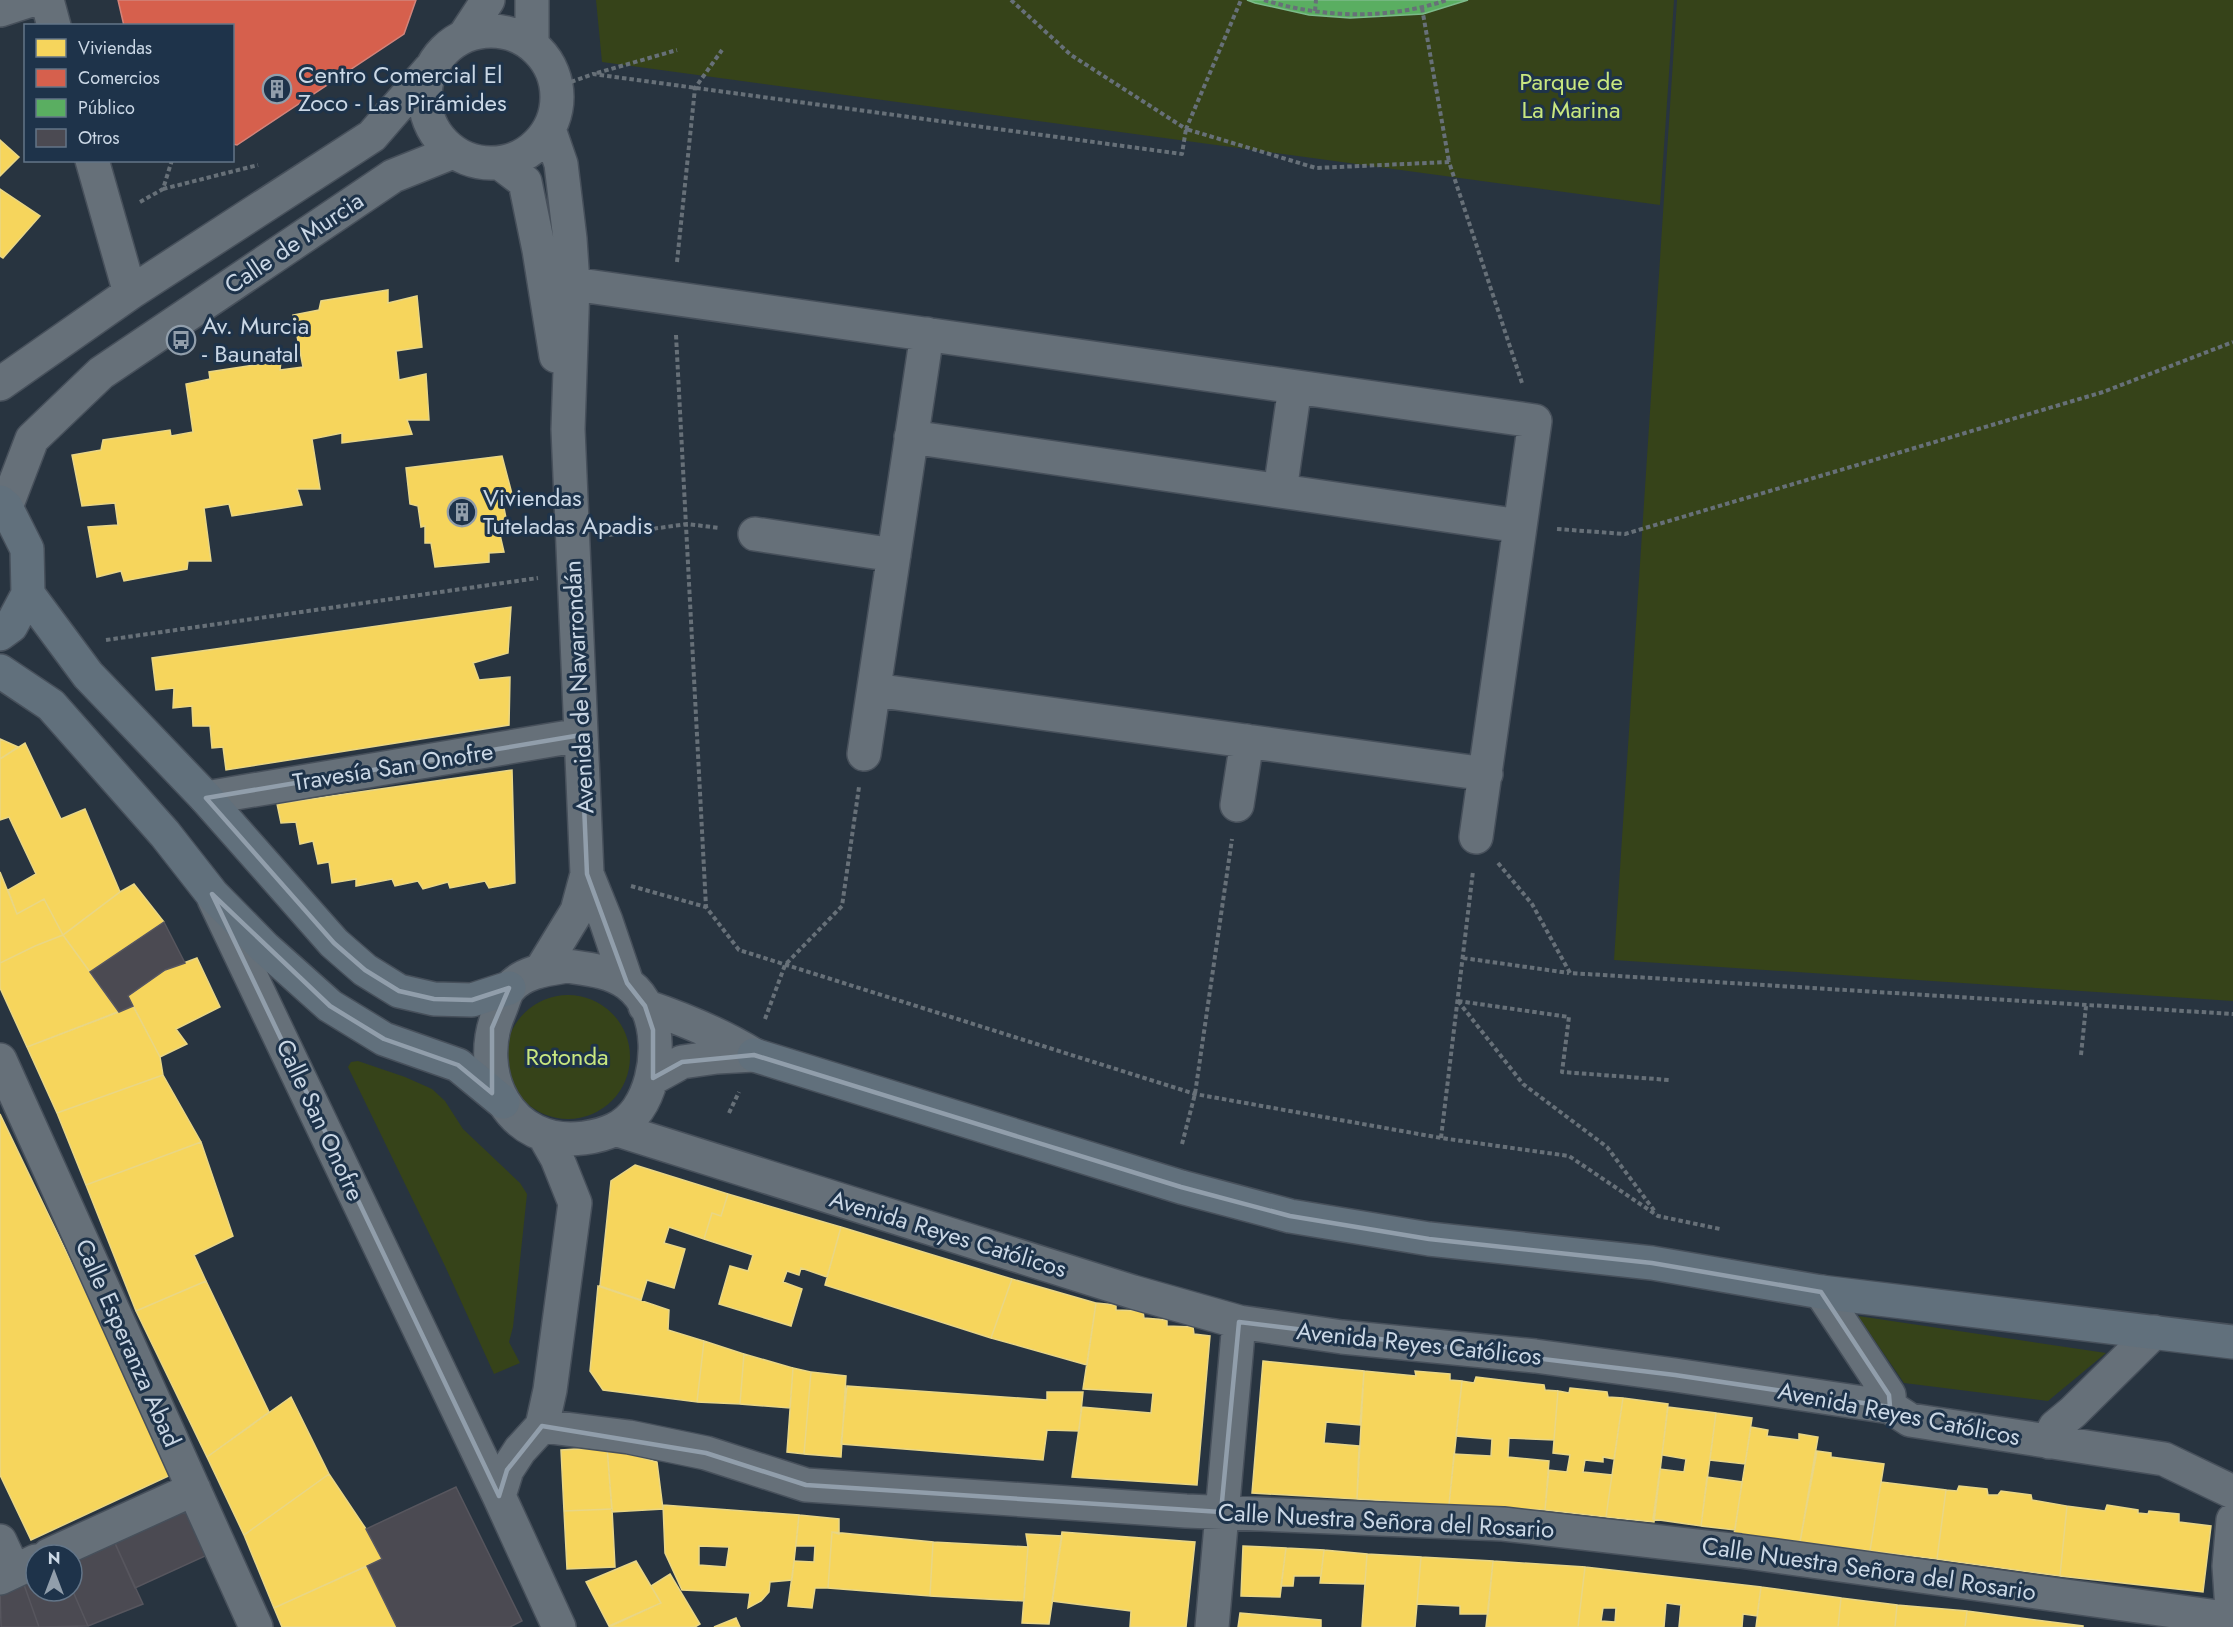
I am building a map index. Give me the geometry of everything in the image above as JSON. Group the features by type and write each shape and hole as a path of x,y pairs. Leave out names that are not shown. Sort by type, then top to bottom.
{"main road":[{"path":"0,634 11,626 28,594 27,549 3,505"},
{"path":"28,594 88,675 206,798 334,943 365,970 399,991 434,999 472,1000 509,988"},
{"name":"Calle San Onofre","path":"0,671 51,705 165,834 212,894"},
{"path":"212,894 265,948 330,1006 384,1039 458,1065 503,1102"},
{"path":"753,1054 1181,1187 1290,1216 1429,1239 1652,1263 1821,1292 2233,1342"}],"street":[{"path":"0,10 31,0"},
{"path":"47,0 53,24"},
{"path":"465,35 493,30 513,33 542,54 557,87 557,109 549,129 528,152 500,163 474,161 453,152 432,129 424,103 430,69 441,51 465,35 488,0"},
{"path":"532,0 532,45"},
{"name":"Calle de Murcia","path":"0,384 130,293 372,136 430,69"},
{"name":"Avenida de Navarrondán","path":"541,970 577,911 587,874 568,429 573,284 561,164 549,129"},
{"name":"Calle de Murcia","path":"3,505 32,439 102,374 393,176 453,152"},
{"path":"93,162 130,293"},
{"name":"Avenida de Navarrondán","path":"500,163 525,183 539,250 568,429"},
{"path":"573,284 1535,421 1476,837"},
{"path":"864,754 927,334"},
{"path":"1280,491 1295,387"},
{"path":"912,437 1520,526"},
{"path":"741,532 894,555"},
{"path":"874,690 1486,774"},
{"name":"Travesía San Onofre","path":"206,798 581,735"},
{"path":"1235,821 1247,741"},
{"name":"Avenida de Navarrondán","path":"587,874 636,995"},
{"name":"Calle San Onofre","path":"212,894 499,1496 559,1627"},
{"path":"636,995 653,1030 656,1054 653,1078 646,1097 635,1113 618,1130 567,1140 545,1137 516,1119 503,1102 491,1072 492,1028 509,988 526,976 541,970 567,966 601,971 636,995 753,1054"},
{"path":"653,1078 682,1062 753,1054"},
{"name":"Calle Esperanza Abad","path":"0,1060 256,1627"},
{"name":"Avenida Reyes Católicos","path":"618,1130 1133,1292 1239,1322 1342,1337 1535,1356 1890,1407 1910,1420 2164,1459 2233,1492"},
{"path":"499,1496 507,1470 520,1450 542,1426 550,1390 575,1203 557,1158 545,1137"},
{"path":"1821,1292 1889,1395 1890,1407"},
{"path":"1212,1627 1239,1322"},
{"path":"2049,1442 2055,1427 2154,1332"},
{"name":"Calle Nuestra Señora del Rosario","path":"542,1426 629,1437 706,1453 806,1485 1221,1512 1503,1524 1928,1576 2233,1621"},
{"path":"76,1543 194,1489"},
{"path":"2233,1520 2229,1566 2233,1621"},
{"path":"0,1541 17,1570"}],"path":[{"path":"1011,0 1071,55 1186,129 1316,168 1449,162"},
{"path":"593,74 1182,154 1186,129 1241,0"},
{"path":"1264,0 1288,7 1334,14 1378,14 1422,8 1447,0"},
{"path":"1315,11 1316,0"},
{"path":"1422,8 1449,162 1535,421"},
{"path":"557,87 593,74 677,50"},
{"path":"109,221 163,189 171,162"},
{"path":"1520,526 1626,534 2103,392 2233,342"},
{"path":"572,540 687,524 741,532"},
{"path":"67,646 574,573"},
{"path":"729,1113 785,965 842,906 864,754"},
{"path":"1182,1144 1195,1094 1235,821"},
{"path":"1476,837 1441,1138 1569,1155 1658,1216 1720,1229"},
{"path":"1476,837 1532,904 1570,973"},
{"path":"587,874 706,907"},
{"path":"1463,958 1570,973 2233,1014"},
{"path":"1457,1001 1569,1017 1562,1072 1669,1080"},
{"path":"1457,1001 1523,1084 1607,1147 1658,1216"},
{"path":"2081,1055 2086,1006"}],"highlighted area":[{"path":"581,735 587,874 627,983 645,1006 653,1030 653,1078 682,1062 754,1055 1181,1187 1290,1216 1429,1239 1652,1263 1821,1292 1889,1395 1890,1407 1675,1375 1239,1322 1221,1512 806,1485 706,1453 542,1426 507,1470 499,1496 212,894 330,1006 384,1039 458,1065 492,1093 492,1028 509,988 472,1000 434,999 399,991 365,970 334,943 206,798"}],"green space":[{"name":"Parque de La Marina","path":"596,0 1674,0 1660,205 602,62"},
{"path":"1677,0 2233,0 2233,1001 1614,960"},
{"name":"Rotonda","path":"568,995 592,999 612,1013 626,1033 630,1057 626,1081 612,1101 592,1115 568,1119 544,1115 524,1101 510,1081 506,1057 510,1033 524,1013 544,999"},
{"path":"358,1061 432,1089 445,1101 463,1129 520,1183 527,1194 513,1327 509,1342 520,1363 494,1374 445,1266 348,1067 351,1062"},
{"path":"1858,1316 2106,1353 2048,1401 1904,1383"}],"building: Viviendas":[{"path":"0,140 19,157 0,176"},
{"path":"0,189 40,216 3,258 0,256"},
{"path":"388,290 388,303 417,296 422,347 396,351 399,380 426,374 429,420 407,420 412,434 342,443 342,433 312,439 320,489 297,489 302,505 232,516 229,504 204,508 211,561 188,561 187,569 124,581 121,571 97,577 88,527 118,525 115,503 82,506 72,455 101,450 103,440 170,430 171,436 193,432 186,384 210,379 209,372 281,361 280,370 303,367 293,315 319,310 321,301"},
{"name":"Viviendas Tuteladas Apadis","path":"502,456 512,494 502,498 506,518 497,522 504,552 489,553 489,562 435,567 431,543 425,543 425,526 421,527 418,506 410,504 406,468"},
{"path":"511,607 508,653 473,663 479,680 510,677 509,725 226,770 223,747 212,748 210,726 193,726 192,706 173,708 174,688 156,690 152,658"},
{"path":"0,739 18,747 0,759"},
{"path":"25,743 61,819 85,809 120,892 63,935 44,899 17,914 8,890 36,874 9,817 0,820 0,759"},
{"path":"512,770 515,883 489,888 485,881 450,888 448,882 423,889 418,881 395,886 392,879 356,886 356,879 332,883 329,862 318,864 313,841 300,844 296,822 281,823 277,804"},
{"path":"0,872 17,914 44,899 63,935 0,963"},
{"path":"134,884 164,922 90,972 63,935"},
{"path":"63,935 119,1012 27,1047 0,988 0,963"},
{"path":"197,958 220,1007 176,1029 187,1044 160,1057 128,996 165,970"},
{"path":"133,1006 160,1057 163,1075 57,1113 27,1047"},
{"path":"163,1075 201,1142 86,1185 57,1113"},
{"path":"0,1114 173,1474 31,1540 0,1475"},
{"path":"201,1142 233,1236 194,1255 206,1281 136,1311 86,1185"},
{"path":"635,1165 728,1194 721,1216 712,1213 704,1239 669,1227 664,1243 685,1249 674,1288 647,1280 641,1300 600,1286 611,1181"},
{"path":"728,1194 841,1227 827,1277 801,1268 799,1275 787,1271 783,1282 802,1289 791,1326 719,1304 730,1266 748,1271 753,1255 704,1239 712,1213 721,1216"},
{"path":"841,1227 1012,1279 991,1338 825,1285"},
{"path":"1012,1279 1096,1303 1087,1365 991,1338"},
{"path":"206,1281 269,1412 207,1457 136,1311"},
{"path":"598,1286 669,1310 668,1330 704,1341 697,1402 603,1390 590,1371"},
{"path":"1096,1303 1116,1305 1116,1310 1143,1311 1144,1318 1167,1320 1167,1326 1193,1327 1194,1334 1210,1336 1197,1485 1072,1477 1082,1407 1151,1413 1153,1393 1083,1389"},
{"path":"704,1341 744,1354 740,1404 697,1402"},
{"path":"744,1354 793,1368 790,1408 740,1404"},
{"path":"1263,1361 1364,1371 1360,1425 1326,1422 1324,1443 1359,1446 1357,1499 1252,1493"},
{"path":"793,1368 811,1372 804,1454 787,1452"},
{"path":"1364,1371 1416,1376 1415,1371 1450,1374 1450,1380 1462,1381 1449,1505 1357,1499"},
{"path":"811,1372 846,1376 841,1457 804,1454"},
{"path":"1476,1377 1544,1385 1545,1390 1558,1391 1554,1440 1509,1438 1508,1457 1549,1461 1545,1510 1449,1505 1454,1454 1491,1456 1492,1439 1456,1436 1462,1381 1474,1383"},
{"path":"847,1386 1047,1400 1047,1392 1083,1392 1079,1431 1047,1430 1043,1460 841,1444"},
{"path":"1570,1388 1607,1392 1608,1397 1623,1398 1614,1459 1603,1457 1603,1462 1585,1460 1583,1472 1612,1475 1606,1517 1545,1510 1549,1470 1567,1472 1570,1455 1553,1453 1558,1391 1569,1393"},
{"path":"291,1397 329,1474 244,1535 207,1457"},
{"path":"1623,1398 1668,1404 1654,1522 1606,1517"},
{"path":"1668,1407 1716,1413 1701,1526 1653,1519 1660,1469 1684,1472 1686,1459 1662,1455"},
{"path":"1716,1413 1752,1418 1745,1464 1710,1460"},
{"path":"1751,1427 1768,1430 1767,1436 1799,1440 1799,1434 1818,1437 1800,1542 1734,1534"},
{"path":"607,1447 657,1462 663,1509 612,1512"},
{"path":"607,1447 612,1509 564,1511 561,1450"},
{"path":"1817,1451 1831,1453 1831,1457 1884,1464 1870,1551 1800,1542"},
{"path":"329,1474 366,1529 382,1559 274,1608 244,1535"},
{"path":"1707,1477 1742,1482 1735,1530 1701,1526"},
{"path":"1881,1482 1946,1490 1937,1559 1870,1551"},
{"path":"1959,1486 1987,1489 1988,1495 1998,1495 2001,1491 2031,1495 2032,1500 2067,1506 2060,1576 1937,1559 1946,1490 1957,1491"},
{"path":"663,1505 799,1515 792,1580 770,1582 769,1592 761,1601 748,1608 750,1593 682,1590 665,1553","holes":["699,1546 729,1547 726,1567 699,1565"]},
{"path":"2107,1505 2138,1510 2138,1513 2148,1514 2149,1511 2179,1514 2179,1522 2211,1526 2203,1592 2060,1576 2067,1506 2105,1511"},
{"path":"612,1509 615,1567 567,1569 564,1511"},
{"path":"799,1515 839,1519 839,1534 832,1532 828,1588 815,1588 812,1608 788,1606 794,1561 814,1562 815,1546 796,1546"},
{"path":"832,1532 933,1542 930,1596 828,1588"},
{"path":"1062,1532 1195,1542 1186,1627 1130,1627 1131,1611 1052,1601"},
{"path":"1026,1534 1062,1536 1049,1624 1022,1623 1028,1547"},
{"path":"933,1542 1028,1547 1024,1601 930,1596"},
{"path":"1243,1546 1286,1548 1280,1597 1241,1596"},
{"path":"1286,1548 1324,1550 1321,1576 1294,1576 1293,1586 1281,1586"},
{"path":"1324,1550 1367,1554 1365,1584 1320,1583"},
{"path":"1367,1554 1421,1557 1415,1627 1362,1627"},
{"path":"1421,1557 1493,1561 1488,1614 1460,1614 1460,1606 1417,1604"},
{"path":"636,1561 661,1603 609,1626 586,1582"},
{"path":"1493,1561 1585,1567 1578,1627 1486,1627"},
{"path":"367,1566 397,1627 282,1627 274,1608"},
{"path":"1585,1567 1761,1587 1757,1616 1743,1614 1742,1627 1679,1627 1681,1605 1666,1603 1664,1627 1578,1627","holes":["1603,1608 1616,1608 1615,1622 1601,1621"]},
{"path":"670,1574 700,1624 695,1627 609,1627 661,1603 651,1586"},
{"path":"1761,1587 1841,1598 1838,1627 1756,1627"},
{"path":"1841,1598 1897,1605 1895,1627 1838,1627"},
{"path":"1897,1605 1967,1611 1965,1627 1895,1627"},
{"path":"1967,1611 2083,1626 2083,1627 1965,1627"},
{"path":"1240,1613 1321,1620 1321,1627 1238,1627"},
{"path":"736,1618 740,1627 714,1627"}],"building: Comercios":[{"name":"Centro Comercial El Zoco - Las Pirámides","path":"118,0 416,0 404,34 237,145 234,144 234,24 124,24"}],"building: Público":[{"path":"1247,0 1468,0 1423,14 1350,18 1309,15"}],"building: Otros":[{"path":"164,922 185,963 165,970 128,996 133,1006 119,1012 90,972"},
{"path":"456,1487 522,1621 510,1627 397,1627 367,1566 382,1559 366,1529"},
{"path":"190,1504 214,1552 135,1588 114,1541"},
{"path":"114,1541 143,1604 88,1626 78,1603 84,1603 84,1553"},
{"path":"22,1579 24,1603 30,1603 39,1627 1,1627 0,1588"},
{"path":"30,1603 78,1603 88,1626 39,1627"}],"place":[{"name":"Centro Comercial El Zoco - Las Pirámides","path":"277,89"},
{"name":"Av. Murcia - Baunatal","path":"181,340"},
{"name":"Viviendas Tuteladas Apadis","path":"462,512"}]}
